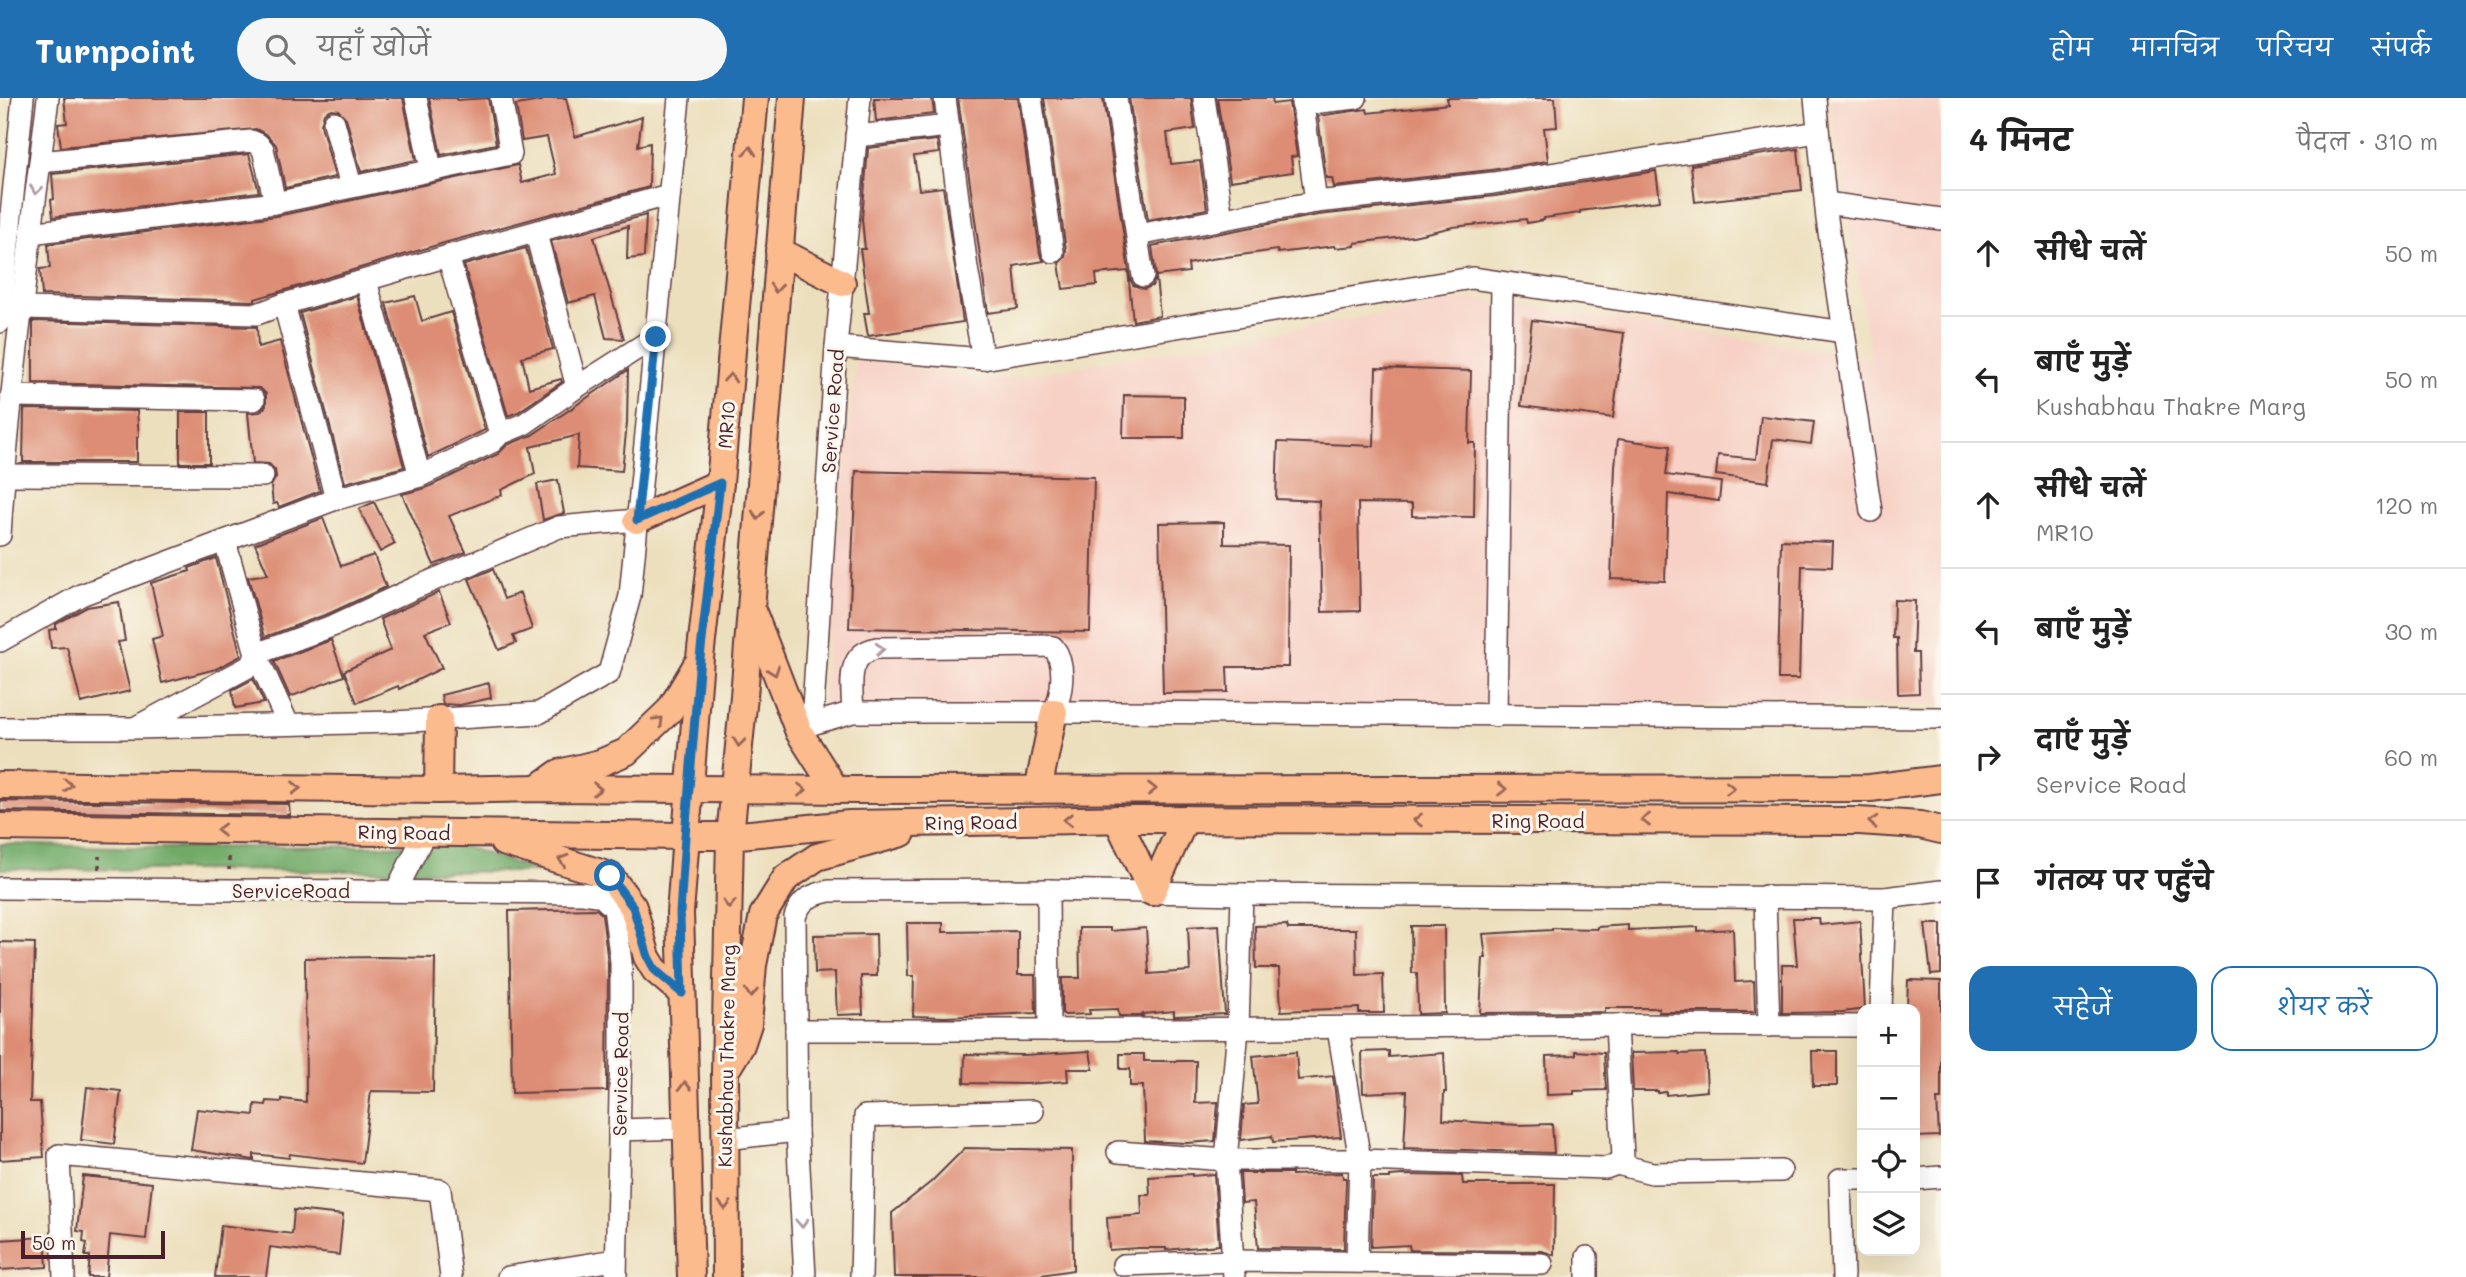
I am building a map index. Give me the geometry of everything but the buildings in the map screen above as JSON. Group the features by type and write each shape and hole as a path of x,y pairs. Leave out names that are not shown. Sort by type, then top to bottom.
{"main road":[{"name":"MR10","path":"685,836 754,98"},
{"name":"MR10","path":"730,835 744,696 792,98"},
{"path":"779,251 842,283"},
{"path":"637,520 720,483"},
{"path":"751,607 777,680 806,728 836,790"},
{"path":"538,788 559,774 600,763 626,752 670,710 700,658"},
{"path":"1038,790 1054,712"},
{"path":"438,790 439,719"},
{"name":"Ring Road","path":"0,785 438,790 1870,788 1941,779"},
{"path":"1117,819 1152,892"},
{"path":"1152,892 1185,819"},
{"name":"Ring Road","path":"0,827 685,836 730,835 849,824 1185,819 1858,821 1920,825 1941,830"},
{"path":"725,1072 741,1045 748,1024 753,965 763,915 786,878 817,857 941,823"},
{"path":"471,833 610,876 633,907 648,957 655,970 682,993"},
{"name":"Kushabhau Thakre Marg","path":"726,1277 725,1072 730,835"},
{"name":"Kushabhau Thakre Marg","path":"685,836 680,913 691,1277"}],"street":[{"path":"0,322 8,150 23,98"},
{"path":"0,535 10,396 48,98"},
{"path":"416,98 431,169"},
{"path":"30,233 275,203 511,154 501,98"},
{"path":"0,727 134,728 288,724 539,713 609,673 630,596 678,98"},
{"name":"Service Road","path":"806,728 836,347 860,98"},
{"path":"945,98 967,268 983,359"},
{"path":"1031,98 1053,252"},
{"path":"1115,98 1143,276"},
{"path":"1204,98 1222,219"},
{"path":"1316,202 1302,101 1356,98"},
{"path":"1815,98 1825,203 1871,511"},
{"path":"334,122 351,186"},
{"path":"856,136 949,126"},
{"path":"1136,235 1316,202 1493,183 1818,132"},
{"path":"40,162 251,141 262,149 275,203"},
{"path":"23,308 257,314 447,256 668,195"},
{"path":"1825,203 1941,219"},
{"path":"537,233 577,387"},
{"path":"447,256 500,434"},
{"path":"836,347 983,359 1472,278 1844,332"},
{"path":"366,281 420,476"},
{"path":"1496,716 1503,284"},
{"path":"284,304 336,499"},
{"path":"0,641 81,595 336,499 420,476 524,424 656,337"},
{"path":"10,396 254,400"},
{"path":"4,475 263,476"},
{"path":"134,728 252,665 256,654 335,625 559,527 637,520"},
{"path":"225,541 256,654 288,724"},
{"path":"853,712 853,668 857,657 865,650 1042,646 1053,647 1059,655 1060,696 1054,712"},
{"path":"806,728 853,712 1941,718"},
{"path":"396,891 425,833"},
{"name":"ServiceRoad","path":"0,888 582,892"},
{"path":"1048,890 1049,1030"},
{"path":"805,1277 797,1131 794,916 804,899 813,894 828,891 1048,890 1242,894 1885,898 1941,891"},
{"name":"Service Road","path":"582,892 601,896 614,908 621,962 615,1269"},
{"path":"1234,1269 1226,1160 1238,1029 1242,894"},
{"path":"1765,896 1769,1026"},
{"path":"1881,1004 1885,898"},
{"path":"1118,1152 1226,1160 1360,1160 1606,1168 1617,1164 1623,1157 1616,1026"},
{"path":"796,1030 1857,1026"},
{"path":"1338,1029 1360,1160 1357,1261"},
{"path":"861,1277 865,1116 1033,1111"},
{"path":"619,1130 686,1128"},
{"path":"725,1139 797,1131"},
{"path":"64,1277 59,1155 440,1190 451,1277"},
{"path":"1617,1164 1652,1173 1781,1171"},
{"path":"1920,1179 1941,1177"},
{"path":"1843,1277 1840,1179 1857,1179"},
{"path":"1123,1265 1234,1269 1357,1261 1542,1264"},
{"path":"508,1277 615,1269"}],"shaded area":[{"path":"1830,98 1941,98 1941,705 822,707 856,359 995,381 1472,298 1871,358"}],"green space":[{"path":"0,844 161,848 460,845 540,872 0,869"}],"route":[{"path":"610,876 633,907 640,937 655,970 682,993 680,913 685,836 700,658 720,483 637,520 656,337"}]}
